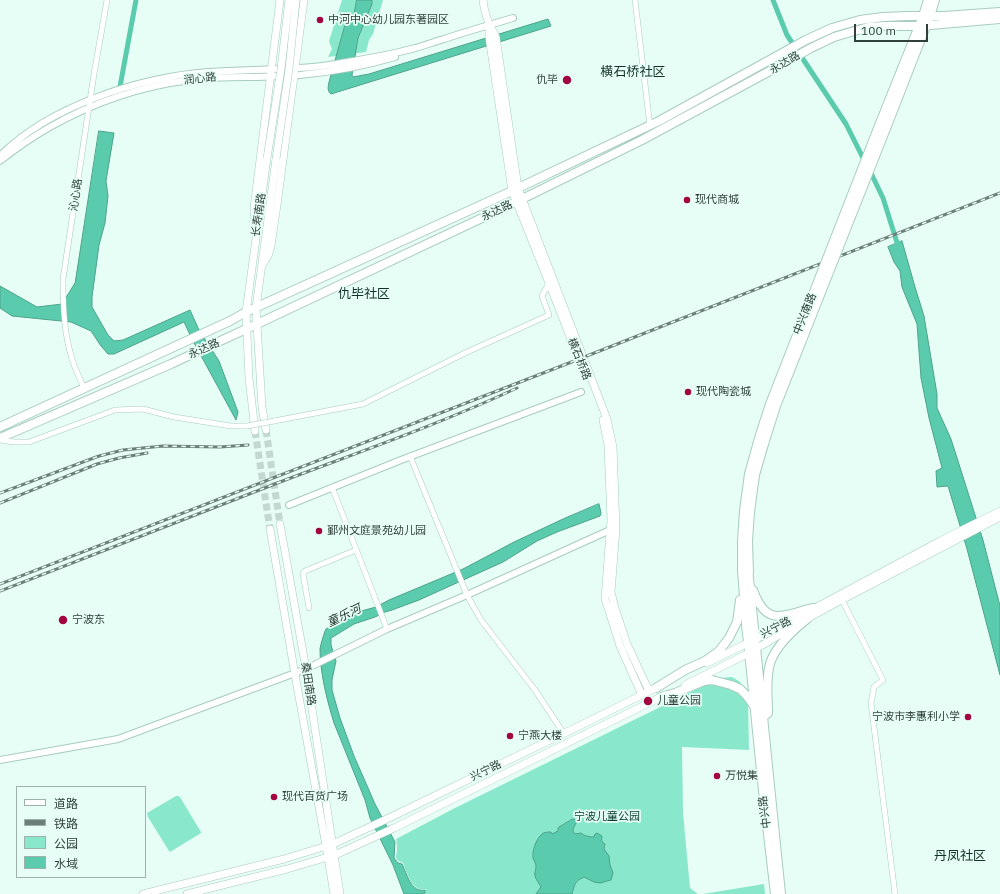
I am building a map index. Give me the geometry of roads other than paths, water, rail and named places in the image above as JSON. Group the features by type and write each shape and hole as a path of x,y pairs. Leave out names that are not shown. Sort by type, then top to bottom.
{"main road":[{"path":"257,236 254,208 280,0"},
{"name":"长寿南路","path":"255,431 249,378 246,312 281,69 289,0"},
{"name":"长寿南路","path":"266,430 262,406 256,308 289,69 296,0"},
{"path":"261,268 268,256 271,246 304,0"},
{"name":"横石桥路","path":"482,0 489,25 496,37 515,190 602,405 609,426 613,447 616,529 611,592 627,644 652,689"},
{"name":"中兴南路","path":"927,16 928,0"},
{"name":"中兴南路","path":"768,613 757,601 745,569 742,541 744,512 759,438 773,397 923,25 935,0"},
{"name":"永达路","path":"0,427 230,321 246,312 515,190 650,125 806,40 832,28 860,20 883,17 951,16 1000,12"},
{"name":"永达路","path":"0,439 171,364 519,200 651,136 811,48 834,37 869,27 923,25 1000,19"},
{"name":"横石桥路","path":"519,200 549,283 604,425 608,445 611,520 605,593 606,605 620,646 642,695"},
{"name":"兴宁路","path":"143,894 284,859 330,845 564,734 652,689 770,632 814,608 988,520 1000,511"},
{"name":"兴宁路","path":"988,520 1000,517"},
{"name":"桑田南路","path":"280,524 306,669 330,845"},
{"name":"桑田南路","path":"270,530 294,673 330,845"},
{"name":"兴宁路","path":"187,894 332,856 394,828 753,651 806,619 941,544"},
{"name":"中兴南路","path":"652,689 719,651 729,638 737,622 739,613 740,586 745,569"},
{"name":"中兴路","path":"745,569 746,624 752,640 764,722 781,894"},
{"name":"兴宁路","path":"768,613 782,617 814,608"},
{"name":"兴宁路","path":"770,663 786,638 806,619"},
{"name":"中兴路","path":"753,651 754,707 775,894"},
{"name":"中兴路","path":"764,722 768,713 767,691 768,670 770,663"},
{"path":"661,697 704,681 712,680 740,689 754,707"},
{"path":"330,845 340,894"},
{"path":"332,856 334,894"}],"street":[{"name":"沁心路","path":"84,388 72,360 66,336 63,311 63,280 94,74 107,0"},
{"path":"635,0 651,136"},
{"name":"润心路","path":"0,156 22,138 71,108 134,85 157,79 209,72 295,69 375,57 416,48 513,18"},
{"name":"润心路","path":"0,161 47,128 112,98 156,86 191,79 301,75 338,70 373,63 397,56 416,48"},
{"path":"0,439 14,442 29,442 115,410 143,409 174,417 231,426 247,426 363,404 465,353 548,315 542,296 549,283"},
{"path":"289,504 410,456 581,392"},
{"path":"410,456 467,595 481,620 534,690 564,734"},
{"path":"332,487 387,629"},
{"path":"0,760 118,738 306,669 387,629 467,595 610,530"},
{"path":"309,608 303,574 305,571 356,550"},
{"path":"842,600 883,680 874,687 871,703 895,894"}],"water":[{"path":"357,0 372,0 372,4 358,38 352,75 353,77 369,74 548,19 551,26 331,94 328,90 329,82 346,21 354,13"},
{"path":"99,131 114,133 106,181 108,196 105,223 99,245 92,307 108,335 114,341 123,340 190,310 199,330 219,361 238,412 236,420 184,322 114,354 108,354 91,331 71,322 12,316 0,308 0,286 37,307 62,304 75,283"},
{"path":"902,241 924,316 937,394 937,408 951,439 983,540 1000,606 1000,675 967,549 948,486 937,487 936,471 942,468 929,418 921,378 917,324 902,287 900,271 894,262 888,247"},
{"path":"599,504 601,513 600,516 537,541 503,562 419,600 354,624 331,638 331,645 336,661 332,680 332,690 340,718 354,756 375,804 395,842 394,858 398,863 402,864 413,886 416,889 425,890 425,893 404,894 393,865 370,818 365,800 331,714 324,686 320,658 320,647 326,629 354,613 376,607 389,600 463,569 514,542"},
{"path":"573,819 576,820 573,831 575,834 581,833 594,837 597,833 602,836 602,841 605,844 604,849 609,856 613,873 611,880 600,883 584,877 578,880 575,884 572,894 536,894 541,887 535,876 536,866 533,858 536,842 543,833 551,832 552,834 558,831 558,828"}],"waterway":[{"path":"119,92 136,0"},
{"path":"773,0 787,35 846,124 865,162"},
{"path":"869,169 883,198 899,249"}],"tunnel":[{"path":"266,430 280,524"},
{"path":"255,431 270,529"}],"railway":[{"path":"0,584 569,363 1000,193"},
{"path":"0,591 429,426 517,388"},
{"path":"0,493 99,456 123,450 163,446 220,447 248,445"},
{"path":"0,503 97,464 147,453"}],"place":[{"name":"中河中心幼儿园东著园区","path":"320,20"},
{"name":"仇毕","path":"567,80"},
{"name":"现代商城","path":"687,200"},
{"name":"现代陶瓷城","path":"688,392"},
{"name":"鄞州文庭景苑幼儿园","path":"319,531"},
{"name":"宁波东","path":"63,620"},
{"name":"儿童公园","path":"648,701"},
{"name":"宁波市李惠利小学","path":"968,717"},
{"name":"宁燕大楼","path":"510,736"},
{"name":"万悦集","path":"717,776"},
{"name":"现代百货广场","path":"274,797"}],"district":[{"name":"横石桥社区","path":"633,72"},
{"name":"仇毕社区","path":"364,294"},
{"name":"丹凤社区","path":"960,856"}],"water label":[{"name":"童乐河","path":"344,616"}],"park label":[{"name":"宁波儿童公园","path":"607,817"}]}
